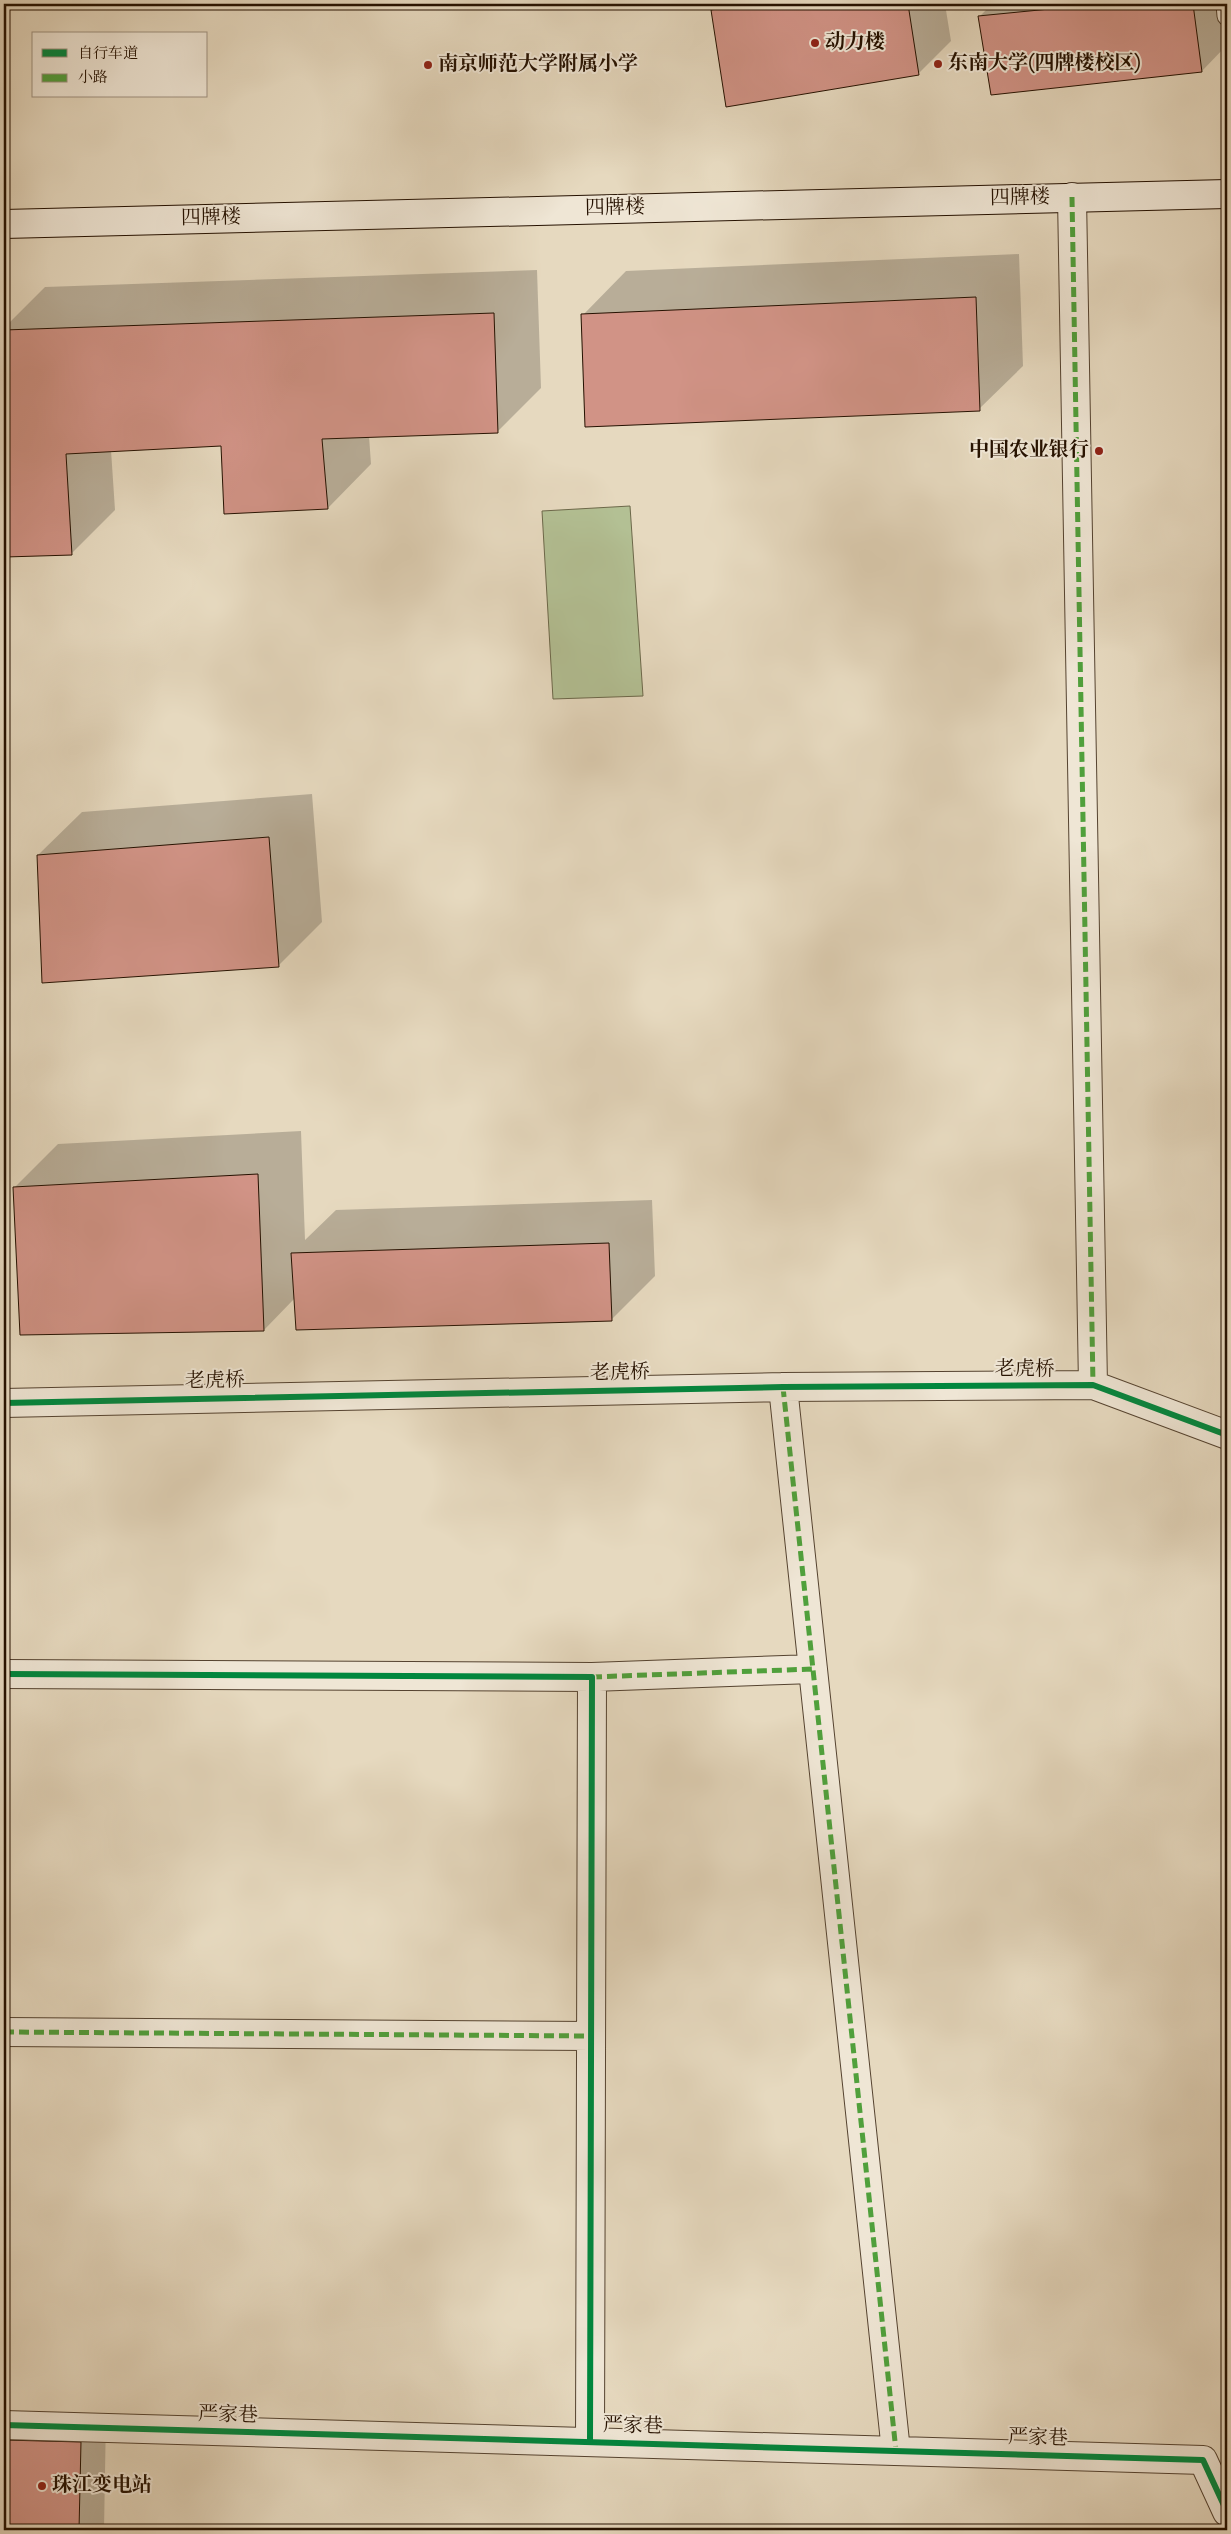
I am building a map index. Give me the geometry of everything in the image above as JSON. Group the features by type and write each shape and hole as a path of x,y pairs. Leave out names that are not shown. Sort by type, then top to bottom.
{"street":[{"name":"四牌楼","path":"4,224 1227,194"},
{"path":"1072,197 1093,1385"},
{"name":"老虎桥","path":"4,1403 783,1388 1093,1385 1227,1434"},
{"path":"783,1388 896,2451"},
{"path":"4,1674 592,1676 813,1669"},
{"path":"590,2442 592,1676"},
{"path":"4,2032 591,2036"},
{"name":"严家巷","path":"4,2425 1203,2460 1227,2512"}],"lane":[{"path":"1226,4 1227,16"}],"green space":[{"path":"630,506 643,696 553,699 542,511"}],"building":[{"name":"动力楼","path":"745,4 908,4 919,75 726,107 711,10"},
{"path":"1101,4 1193,4 1202,72 991,95 978,16"},
{"path":"976,297 980,411 585,427 581,314"},
{"path":"494,313 498,433 322,439 328,509 224,514 221,446 66,454 72,555 5,557 4,330"},
{"path":"269,837 279,967 42,983 37,855"},
{"path":"258,1174 264,1331 20,1335 13,1187"},
{"path":"609,1243 612,1321 296,1330 291,1253"},
{"name":"珠江变电站","path":"4,2440 81,2442 79,2530 4,2530"}],"marked path":[{"path":"1072,197 1093,1385"},
{"path":"783,1387 896,2451"},
{"path":"592,1677 813,1669"},
{"path":"4,2032 591,2036"}],"cycle path":[{"path":"4,1403 783,1387 1093,1385 1227,1435"},
{"path":"4,1674 592,1677 590,2442"},
{"path":"4,2425 1203,2460 1227,2512"}],"place":[{"name":"动力楼","path":"815,43"},
{"name":"东南大学(四牌楼校区)","path":"938,64"},
{"name":"南京师范大学附属小学","path":"428,65"},
{"name":"中国农业银行","path":"1099,451"},
{"name":"珠江变电站","path":"42,2486"}]}
